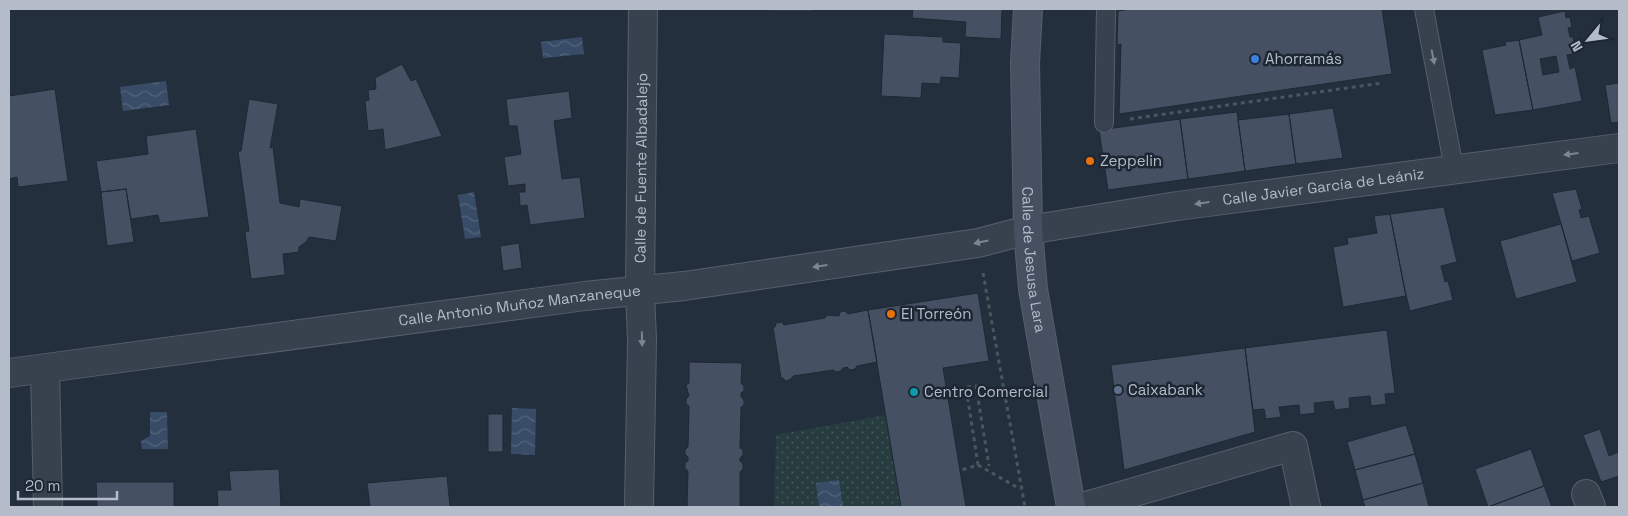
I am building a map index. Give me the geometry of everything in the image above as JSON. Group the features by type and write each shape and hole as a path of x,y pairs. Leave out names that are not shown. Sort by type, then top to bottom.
{"main road":[{"name":"Calle de Jesusa Lara","path":"1028,9 1025,63 1028,230 1033,289 1071,507"}],"street":[{"name":"Calle de Fuente Albadalejo","path":"639,507 642,340 640,291 643,9"},
{"name":"Calle Javier García de Leániz","path":"1028,230 1177,206 1619,148"},
{"name":"Calle Antonio Muñoz Manzaneque","path":"9,373 585,296 694,284 978,243 1028,230"},
{"path":"45,369 48,507"},
{"path":"1083,507 1293,446 1306,507"}],"lane":[{"path":"1104,123 1106,9"},
{"path":"1424,9 1454,169"}],"path":[{"path":"1104,123 1382,83"},
{"path":"978,243 1025,507"},
{"path":"990,466 976,386 966,387 978,464 1021,490"},
{"path":"955,472 978,464"}],"green space":[{"path":"885,415 901,507 774,507 776,435"}],"water":[{"path":"582,37 584,54 543,58 541,42"},
{"path":"166,81 169,105 123,111 120,87"},
{"path":"474,192 481,237 465,239 458,195"},
{"path":"512,408 536,409 535,455 511,454"},
{"path":"150,412 167,412 168,449 142,449 141,441 150,436"},
{"path":"839,480 843,507 819,507 816,483"}],"building":[{"path":"769,9 814,9 814,11 769,11"},
{"path":"913,9 1002,9 1001,39 965,37 966,22 912,18"},
{"name":"Ahorramás","path":"1131,9 1382,9 1392,74 1119,114 1121,44 1117,45 1118,11"},
{"path":"1565,11 1566,18 1570,17 1572,27 1568,28 1570,37 1573,37 1575,47 1571,48 1573,54 1567,55 1570,69 1575,67 1582,101 1533,110 1519,40 1542,35 1538,17","holes":["1556,56 1559,72 1543,75 1540,59"]},
{"path":"884,34 943,37 943,42 961,43 959,78 941,77 940,84 922,83 921,98 881,96"},
{"path":"1519,40 1533,110 1495,115 1482,50 1506,45 1505,42"},
{"path":"402,64 411,81 416,79 442,136 385,150 383,129 368,131 365,101 369,100 368,90 376,89 375,78"},
{"path":"1619,83 1619,122 1611,123 1605,85"},
{"path":"55,89 68,181 18,187 17,177 9,179 9,96"},
{"path":"569,91 572,118 554,121 562,179 580,177 585,218 530,225 527,205 520,206 519,192 525,192 525,184 508,186 504,157 521,154 517,126 509,126 506,99"},
{"path":"249,99 278,104 270,148 273,147 280,203 299,207 300,199 342,206 336,241 309,237 299,247 299,252 283,254 285,275 251,279 245,232 249,231 238,151 241,151"},
{"path":"1333,108 1343,158 1296,164 1289,114"},
{"path":"1237,112 1245,171 1188,179 1180,119"},
{"path":"1289,114 1296,164 1245,171 1238,120"},
{"path":"1180,119 1188,179 1108,190 1099,130"},
{"path":"196,129 209,217 160,223 158,215 131,219 126,189 101,192 96,161 148,154 146,136"},
{"path":"126,189 134,242 107,246 101,192"},
{"path":"1576,189 1582,209 1579,210 1581,218 1589,216 1600,253 1572,261 1552,193"},
{"path":"1444,207 1457,262 1441,266 1445,282 1448,281 1453,300 1410,311 1390,214"},
{"path":"1390,214 1406,296 1343,307 1333,247 1348,244 1347,238 1377,233 1374,216"},
{"path":"1561,224 1577,282 1516,299 1500,241"},
{"path":"519,243 522,268 503,271 500,246"},
{"name":"Centro Comercial","path":"978,293 989,361 943,368 966,507 901,507 868,310"},
{"path":"868,310 877,362 857,366 855,369 850,370 847,367 836,372 833,370 793,376 786,381 781,378 773,327 775,327 776,323 782,322 784,325 825,318 827,315 839,316 840,312 845,311 848,314"},
{"path":"1387,330 1395,393 1385,394 1386,404 1371,406 1370,396 1349,398 1350,408 1335,410 1333,401 1314,403 1315,413 1300,415 1299,405 1279,407 1281,417 1266,419 1264,409 1253,410 1245,348"},
{"path":"1245,348 1255,432 1124,470 1111,365"},
{"path":"689,362 742,363 741,383 744,386 744,391 741,393 741,397 744,400 744,405 741,407 740,448 743,450 743,455 740,461 743,464 743,469 740,472 740,507 687,507 688,471 685,469 685,463 688,461 688,457 685,454 685,450 688,447 689,406 686,404 686,399 689,396 686,385 689,383"},
{"path":"488,414 503,414 503,452 488,452"},
{"path":"1406,425 1415,454 1355,470 1347,442"},
{"path":"1600,429 1609,456 1619,452 1619,476 1601,482 1583,435"},
{"path":"1531,449 1544,486 1488,507 1475,469"},
{"path":"1415,454 1423,483 1363,500 1355,470"},
{"path":"279,469 281,507 218,507 217,490 231,490 229,471"},
{"path":"447,476 450,507 370,507 367,483"},
{"path":"96,482 174,482 174,507 97,507"},
{"path":"1423,483 1429,507 1365,507 1363,500"},
{"path":"1544,486 1552,507 1488,507"}],"place":[{"name":"Ahorramás","path":"1255,59"},
{"name":"Zeppelin","path":"1090,161"},
{"name":"El Torreón","path":"891,314"},
{"name":"Caixabank","path":"1118,390"},
{"name":"Centro Comercial","path":"914,392"}]}
